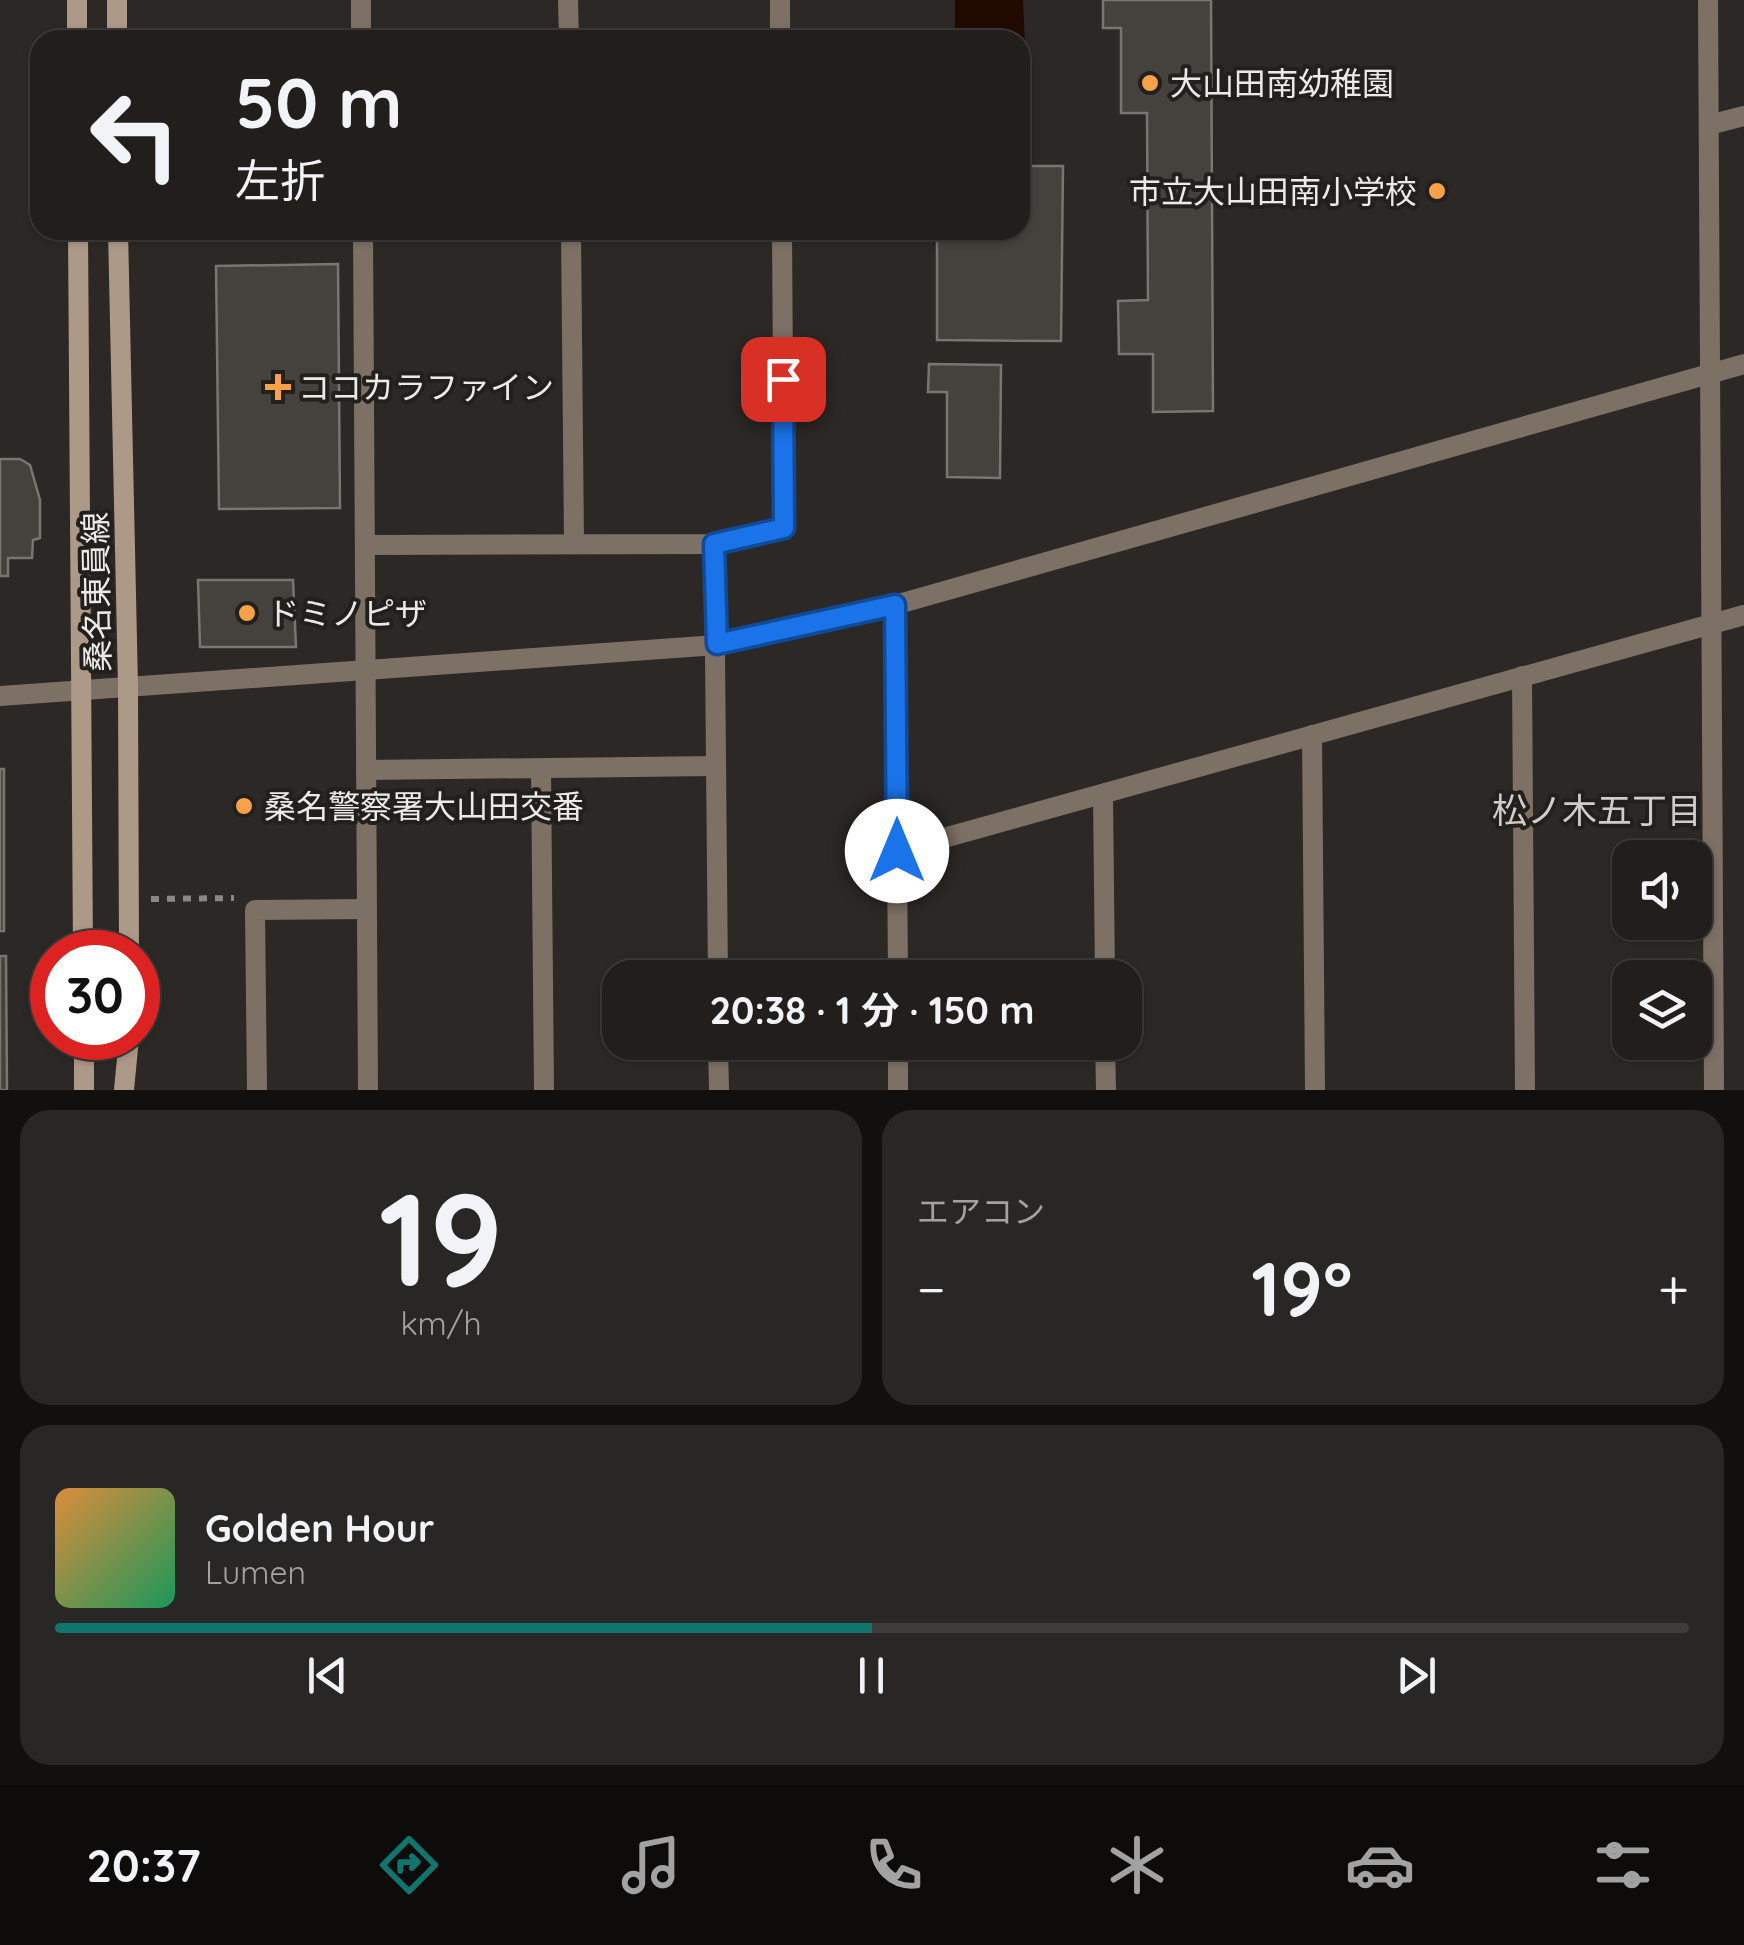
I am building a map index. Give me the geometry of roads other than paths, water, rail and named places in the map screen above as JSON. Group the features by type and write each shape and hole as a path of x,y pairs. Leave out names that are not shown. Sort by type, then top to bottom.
{"main road":[{"path":"77,0 77,30"},
{"path":"118,0 118,30"},
{"name":"桑名東員線","path":"78,240 82,930"},
{"name":"桑名東員線","path":"118,240 129,930"},
{"path":"84,1060 84,1090"},
{"path":"124,1090 127,1060"}],"street":[{"path":"361,0 362,30"},
{"path":"568,0 569,30"},
{"path":"780,0 780,30"},
{"path":"1708,0 1714,1090"},
{"path":"1709,125 1744,116"},
{"path":"363,240 368,1090"},
{"path":"571,240 574,544"},
{"path":"365,544 714,544 784,528 782,240"},
{"path":"0,696 717,644 895,605 1744,364"},
{"path":"714,544 718,960"},
{"path":"895,605 898,960"},
{"path":"897,851 1744,615"},
{"path":"1522,676 1525,1090"},
{"path":"1312,735 1316,1090"},
{"path":"366,770 716,766"},
{"path":"541,768 544,1090"},
{"path":"1103,794 1105,960"},
{"path":"256,1090 255,910 366,909"},
{"path":"718,1060 719,1090"},
{"path":"898,1060 898,1090"},
{"path":"1106,1060 1106,1090"}],"place":[{"name":"大山田南幼稚園","path":"1150,83"},
{"name":"市立大山田南小学校","path":"1437,191"},
{"name":"ココカラファイン","path":"278,387"},
{"name":"ドミノピザ","path":"247,613"},
{"name":"桑名警察署大山田交番","path":"244,806"}],"district":[{"name":"松ノ木五丁目","path":"1597,810"}]}
